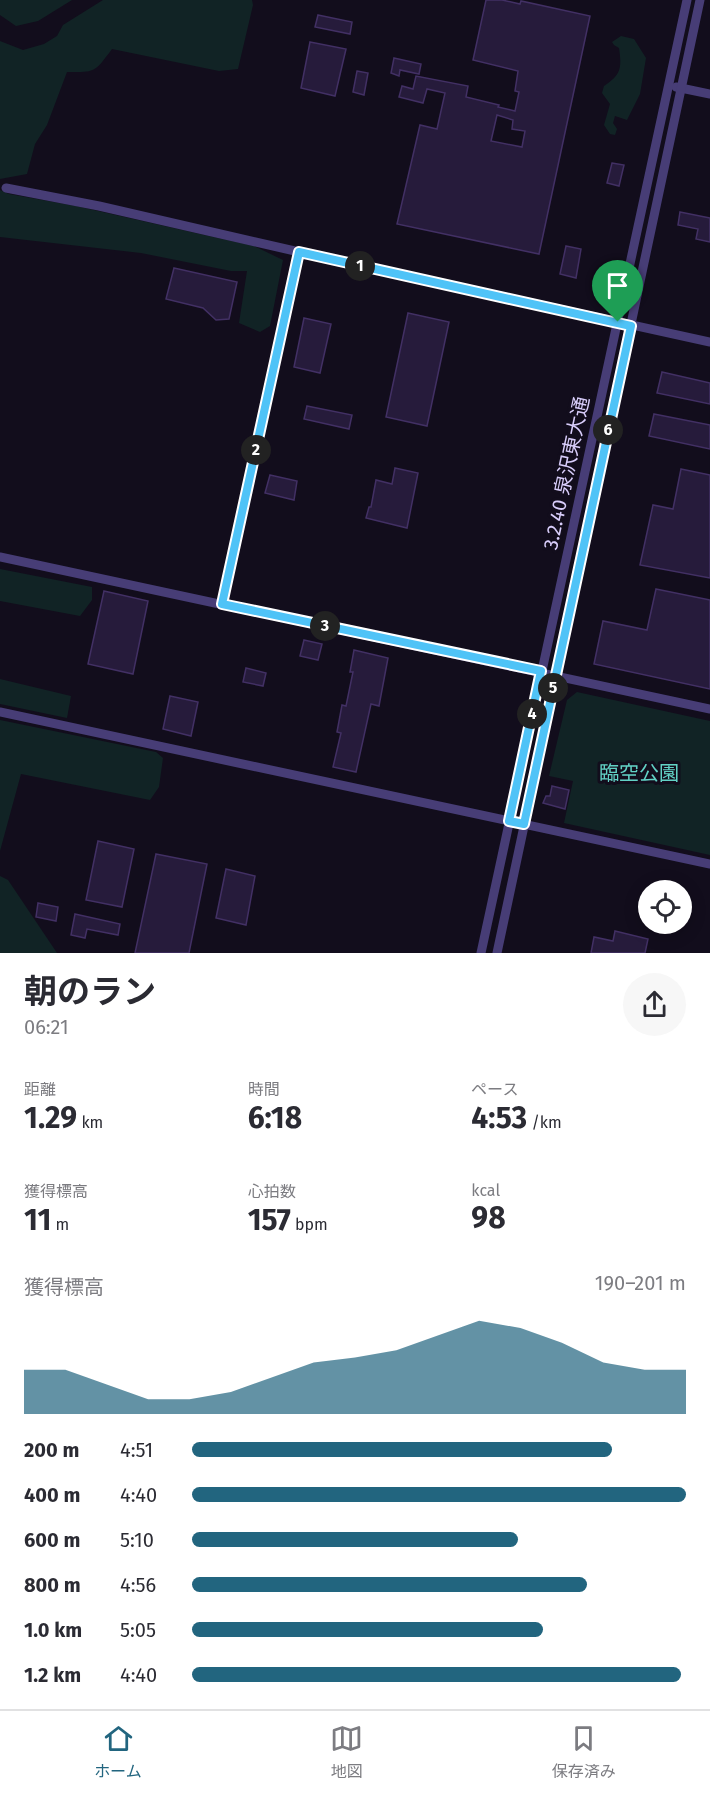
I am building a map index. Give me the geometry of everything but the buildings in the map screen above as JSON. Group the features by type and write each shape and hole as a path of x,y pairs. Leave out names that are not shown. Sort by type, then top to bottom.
{"street":[{"name":"3.2.40 泉沢東大通","path":"481,953 687,0"},
{"name":"3.2.40 泉沢東大通","path":"497,953 700,0"},
{"path":"668,85 710,94"},
{"path":"6,188 99,206 710,342"},
{"path":"222,604 299,252"},
{"path":"0,557 710,709"},
{"path":"0,712 710,864"}],"green space":[{"path":"0,0 72,0 38,21 16,26 0,15"},
{"path":"103,0 252,0 253,5 238,69 219,71 112,49 94,70 67,72 47,125 35,144 27,174 0,179 0,41 23,50 44,44 57,36 63,25"},
{"path":"621,36 634,39 646,58 640,94 627,120 615,116 613,123 617,129 615,135 610,134 604,125 610,104 602,93 604,86 614,78 619,70 619,48 612,42"},
{"path":"0,190 9,194 76,206 254,246 283,260 270,326 260,332 239,323 247,271 231,271 141,253 0,237"},
{"path":"0,569 92,587 92,600 80,616 0,601"},
{"path":"0,679 71,696 67,718 0,704"},
{"name":"臨空公園","path":"577,692 710,721 710,855 564,823 573,781 549,776 567,700"},
{"path":"0,720 156,752 163,758 159,787 150,800 21,774 0,851"},
{"path":"0,876 8,880 57,953 0,953"}],"route":[{"path":"299,252 618,322 631,326 524,824 509,821 541,671 222,604 299,252"}]}
